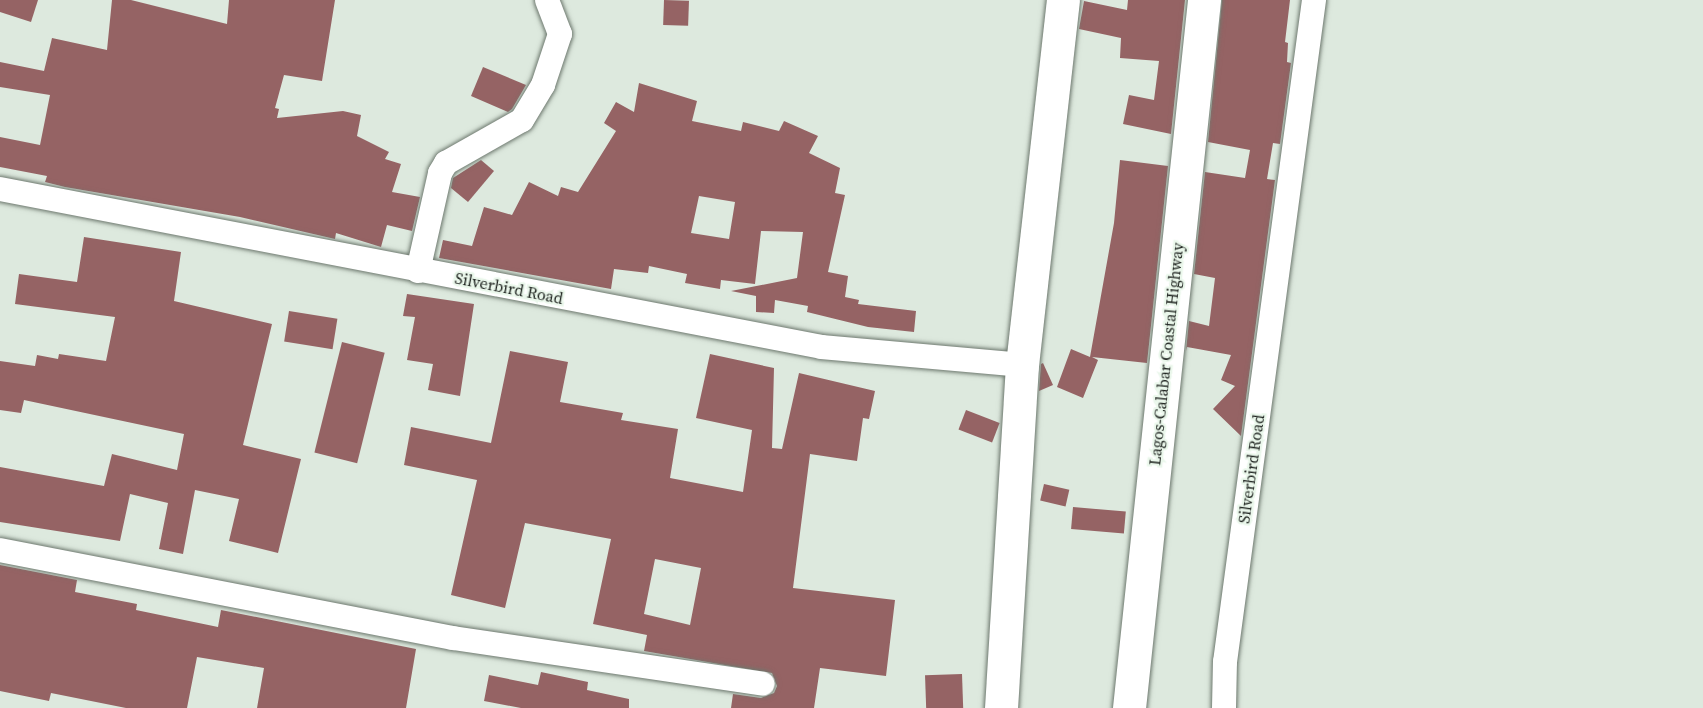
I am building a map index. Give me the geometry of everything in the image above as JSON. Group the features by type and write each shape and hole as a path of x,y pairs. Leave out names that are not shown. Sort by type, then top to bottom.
{"highway":[{"path":"1001,708 1022,365 1063,0"},
{"name":"Lagos-Calabar Coastal Highway","path":"1129,708 1204,0"}],"street":[{"path":"418,271 440,173 447,163 476,142 522,120 543,85 560,34 548,0"},
{"name":"Silverbird Road","path":"1224,708 1225,662 1314,0"},
{"name":"Silverbird Road","path":"0,190 822,348 1022,365"},
{"path":"0,550 453,638 763,684"}],"building":[{"path":"0,0 38,0 31,22 0,12"},
{"path":"112,0 131,0 227,24 229,0 335,0 322,81 284,75 275,108 279,109 277,118 343,111 361,115 357,136 389,152 385,159 401,164 392,192 420,197 412,231 387,225 381,247 336,233 335,239 240,217 65,187 45,182 47,176 0,167 0,137 40,145 50,95 0,87 0,62 44,71 52,38 107,50"},
{"path":"664,0 689,1 688,26 663,25"},
{"path":"1128,0 1185,0 1171,134 1123,124 1129,95 1154,100 1159,61 1120,58 1121,38 1079,29 1084,1 1127,10"},
{"path":"1222,0 1290,0 1285,42 1288,43 1287,62 1291,63 1280,144 1273,143 1267,179 1275,180 1241,436 1213,409 1235,386 1221,380 1231,355 1187,347 1186,351 1189,321 1209,326 1215,278 1194,274 1205,172 1245,178 1250,150 1208,142"},
{"path":"483,67 526,85 508,112 471,96"},
{"path":"639,83 697,101 692,121 741,131 743,122 779,131 784,121 818,136 809,153 840,168 835,193 845,195 828,272 848,276 845,297 859,300 858,304 916,311 914,332 868,327 807,312 808,306 775,300 774,313 756,312 756,296 731,291 797,278 803,232 761,231 755,284 721,280 720,289 685,283 687,274 649,266 648,273 614,269 611,289 439,258 443,240 472,246 484,207 512,215 529,182 558,196 561,187 578,192 616,131 604,123 616,102 634,112","holes":["699,196 735,202 729,239 691,233"]},
{"path":"481,160 494,171 468,202 451,188 453,178"},
{"path":"1120,160 1168,166 1147,363 1092,357 1098,360 1083,398 1057,387 1071,349 1090,357 1114,223"},
{"path":"84,237 181,252 174,301 272,324 243,445 301,459 278,553 229,541 239,499 195,490 183,554 159,549 168,503 130,494 120,541 0,522 0,467 104,486 112,454 177,470 184,434 24,400 21,413 0,410 0,361 35,366 37,355 58,359 59,354 106,361 115,317 15,304 19,274 77,282"},
{"path":"407,294 474,304 460,396 428,390 433,364 407,360 415,317 403,316"},
{"path":"289,311 337,319 333,349 284,342"},
{"path":"342,342 385,353 357,463 314,453"},
{"path":"510,351 568,362 560,402 623,413 621,420 678,429 670,478 743,492 752,430 696,418 710,354 774,368 772,448 782,449 799,373 875,391 869,419 863,418 857,461 810,454 793,588 895,600 886,676 820,668 814,708 731,708 733,694 761,698 774,693 777,686 772,673 644,651 647,635 593,624 611,539 525,523 505,608 451,595 477,480 404,465 411,427 491,443","holes":["655,559 701,568 690,625 644,614"]},
{"path":"1043,363 1053,385 1039,391 1041,364"},
{"path":"966,410 1000,423 992,443 958,430"},
{"path":"1044,484 1069,490 1066,506 1040,501"},
{"path":"1073,507 1126,512 1124,534 1071,529"},
{"path":"0,565 77,580 75,592 137,604 136,610 218,627 221,610 416,649 406,708 257,708 264,668 197,657 187,708 126,708 51,693 49,701 0,691"},
{"path":"541,672 588,682 587,690 629,699 629,708 521,708 484,701 489,675 538,685"},
{"path":"962,674 963,708 926,708 925,675"}]}
